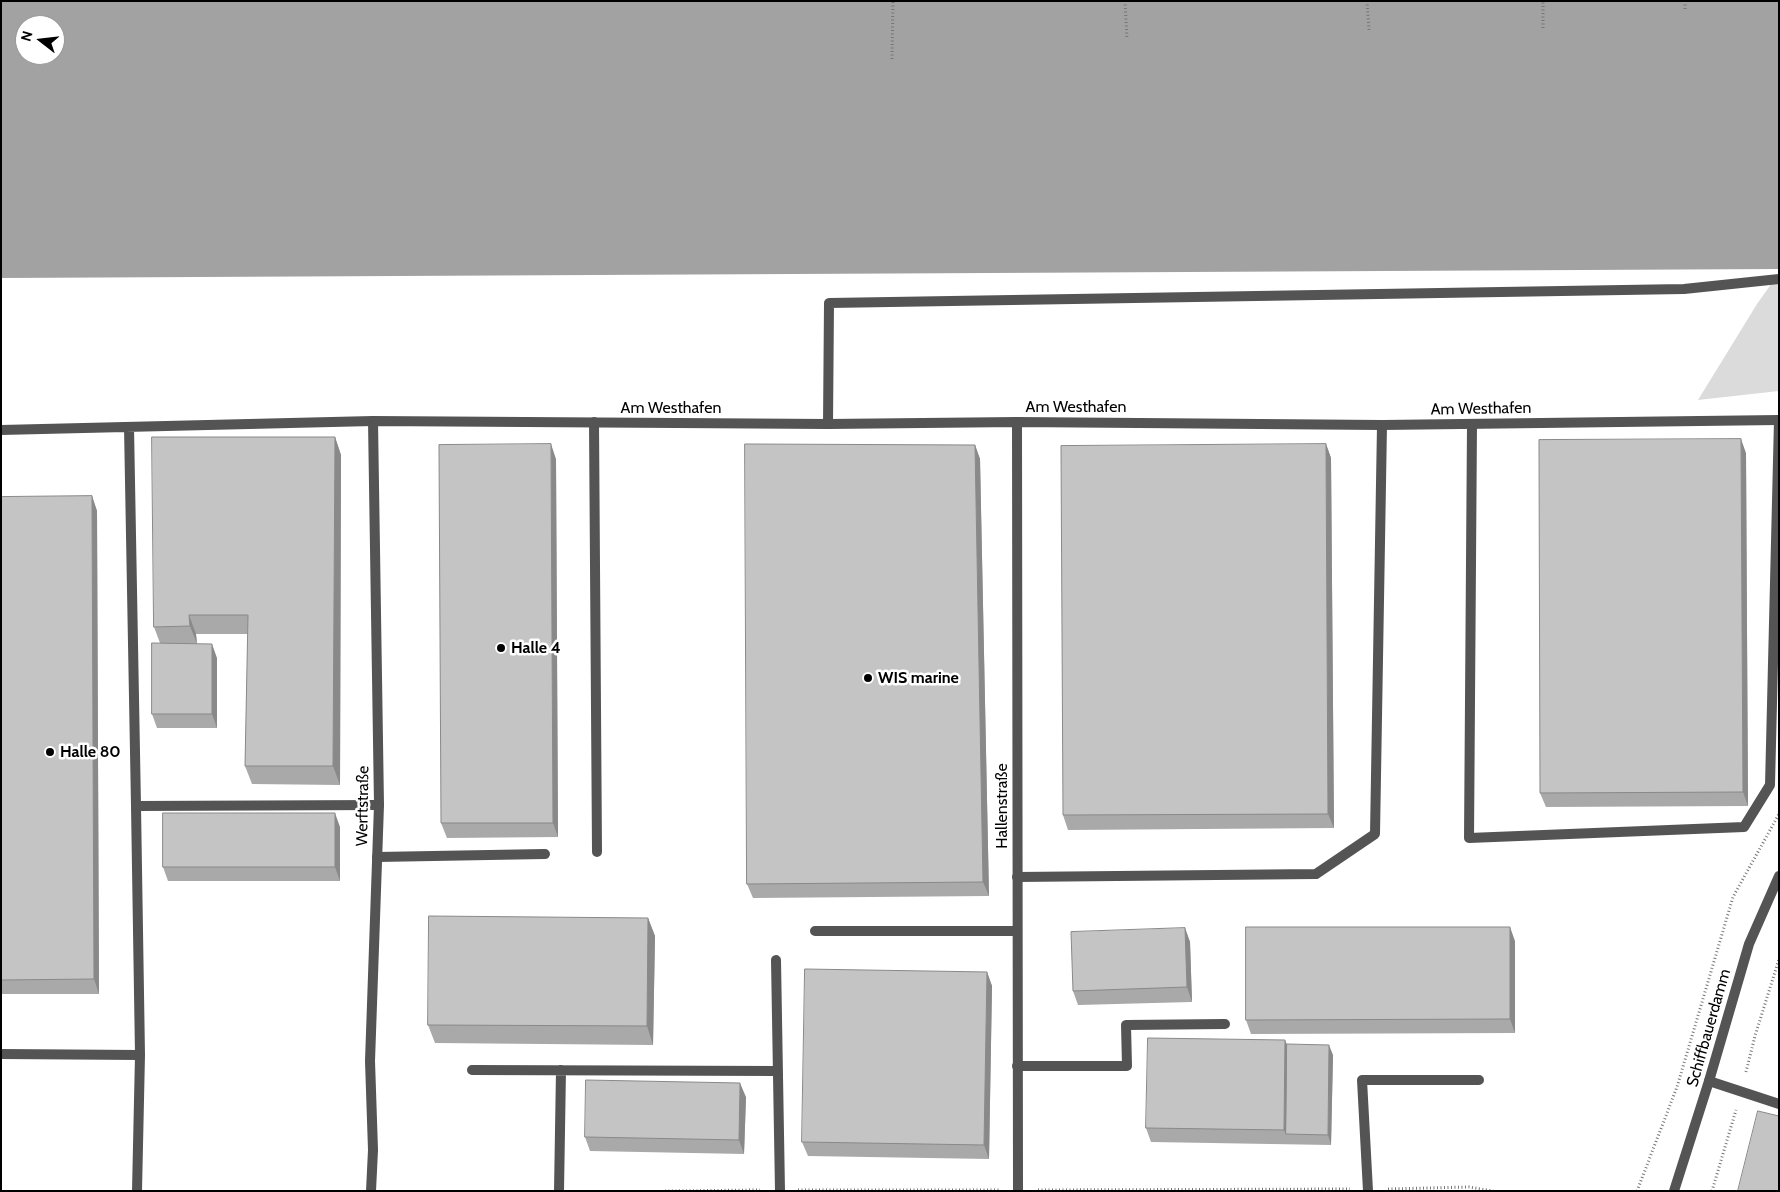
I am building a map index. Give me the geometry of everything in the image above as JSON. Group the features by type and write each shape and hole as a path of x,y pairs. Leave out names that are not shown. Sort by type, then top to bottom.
{"street":[{"path":"828,424 829,303 1684,289 1779,279"},
{"path":"1472,424 1469,838 1744,827 1770,785 1779,420"},
{"name":"Am Westhafen","path":"1,430 373,421 828,424 1017,422 1382,425 1779,420"},
{"name":"Werftstraße","path":"371,1191 370,1061 379,805 373,421"},
{"path":"594,422 597,852"},
{"name":"Hallenstraße","path":"1017,422 1016,931 1018,1190"},
{"path":"1017,877 1316,874 1375,834 1382,425"},
{"path":"129,427 140,1056 137,1191"},
{"path":"136,806 379,805"},
{"path":"377,857 546,854"},
{"name":"Schiffbauerdamm","path":"1674,1191 1709,1081 1749,944 1779,876"},
{"path":"815,932 1016,931"},
{"path":"776,960 780,1190"},
{"path":"1017,1066 1127,1066 1126,1025 1225,1024"},
{"path":"1,1054 140,1056"},
{"path":"472,1070 778,1071"},
{"path":"559,1191 561,1070"},
{"path":"1368,1190 1362,1080 1479,1080"},
{"path":"1709,1081 1779,1104"}],"path":[{"path":"892,59 893,1"},
{"path":"1125,1 1127,39"},
{"path":"1367,1 1369,30"},
{"path":"1543,28 1544,1"},
{"path":"1684,1 1684,8"},
{"path":"1637,1191 1676,1087 1732,897 1779,814"},
{"path":"665,1191 1368,1190 1469,1187 1492,1191"}],"shaded area":[{"path":"1,1 1779,1 1779,269 1,278"},
{"path":"1779,273 1779,391 1698,400 1757,304"}],"building":[{"path":"152,437 335,437 333,766 245,766 248,615 189,615 190,626 154,627"},
{"path":"1741,439 1743,792 1540,793 1539,440"},
{"name":"Halle 4","path":"551,444 553,823 441,823 439,445"},
{"name":"WIS marine","path":"745,444 975,445 983,882 747,884"},
{"path":"1326,444 1328,814 1063,815 1061,446"},
{"name":"Halle 80","path":"92,496 94,979 1,980 1,497"},
{"path":"152,643 212,644 212,714 152,714"},
{"path":"163,813 335,813 335,867 163,867"},
{"path":"429,916 648,918 647,1026 428,1025"},
{"path":"1246,927 1510,927 1510,1019 1246,1020"},
{"path":"1185,928 1187,987 1073,991 1071,932"},
{"path":"805,969 987,972 984,1145 802,1142"},
{"path":"1148,1038 1285,1040 1284,1130 1146,1128"},
{"path":"1287,1044 1329,1045 1328,1135 1286,1134"},
{"path":"586,1080 740,1083 739,1140 585,1137"},
{"path":"1758,1111 1779,1116 1779,1191 1738,1191"}],"place":[{"name":"Halle 4","path":"501,648"},
{"name":"WIS marine","path":"868,678"},
{"name":"Halle 80","path":"50,752"}]}
